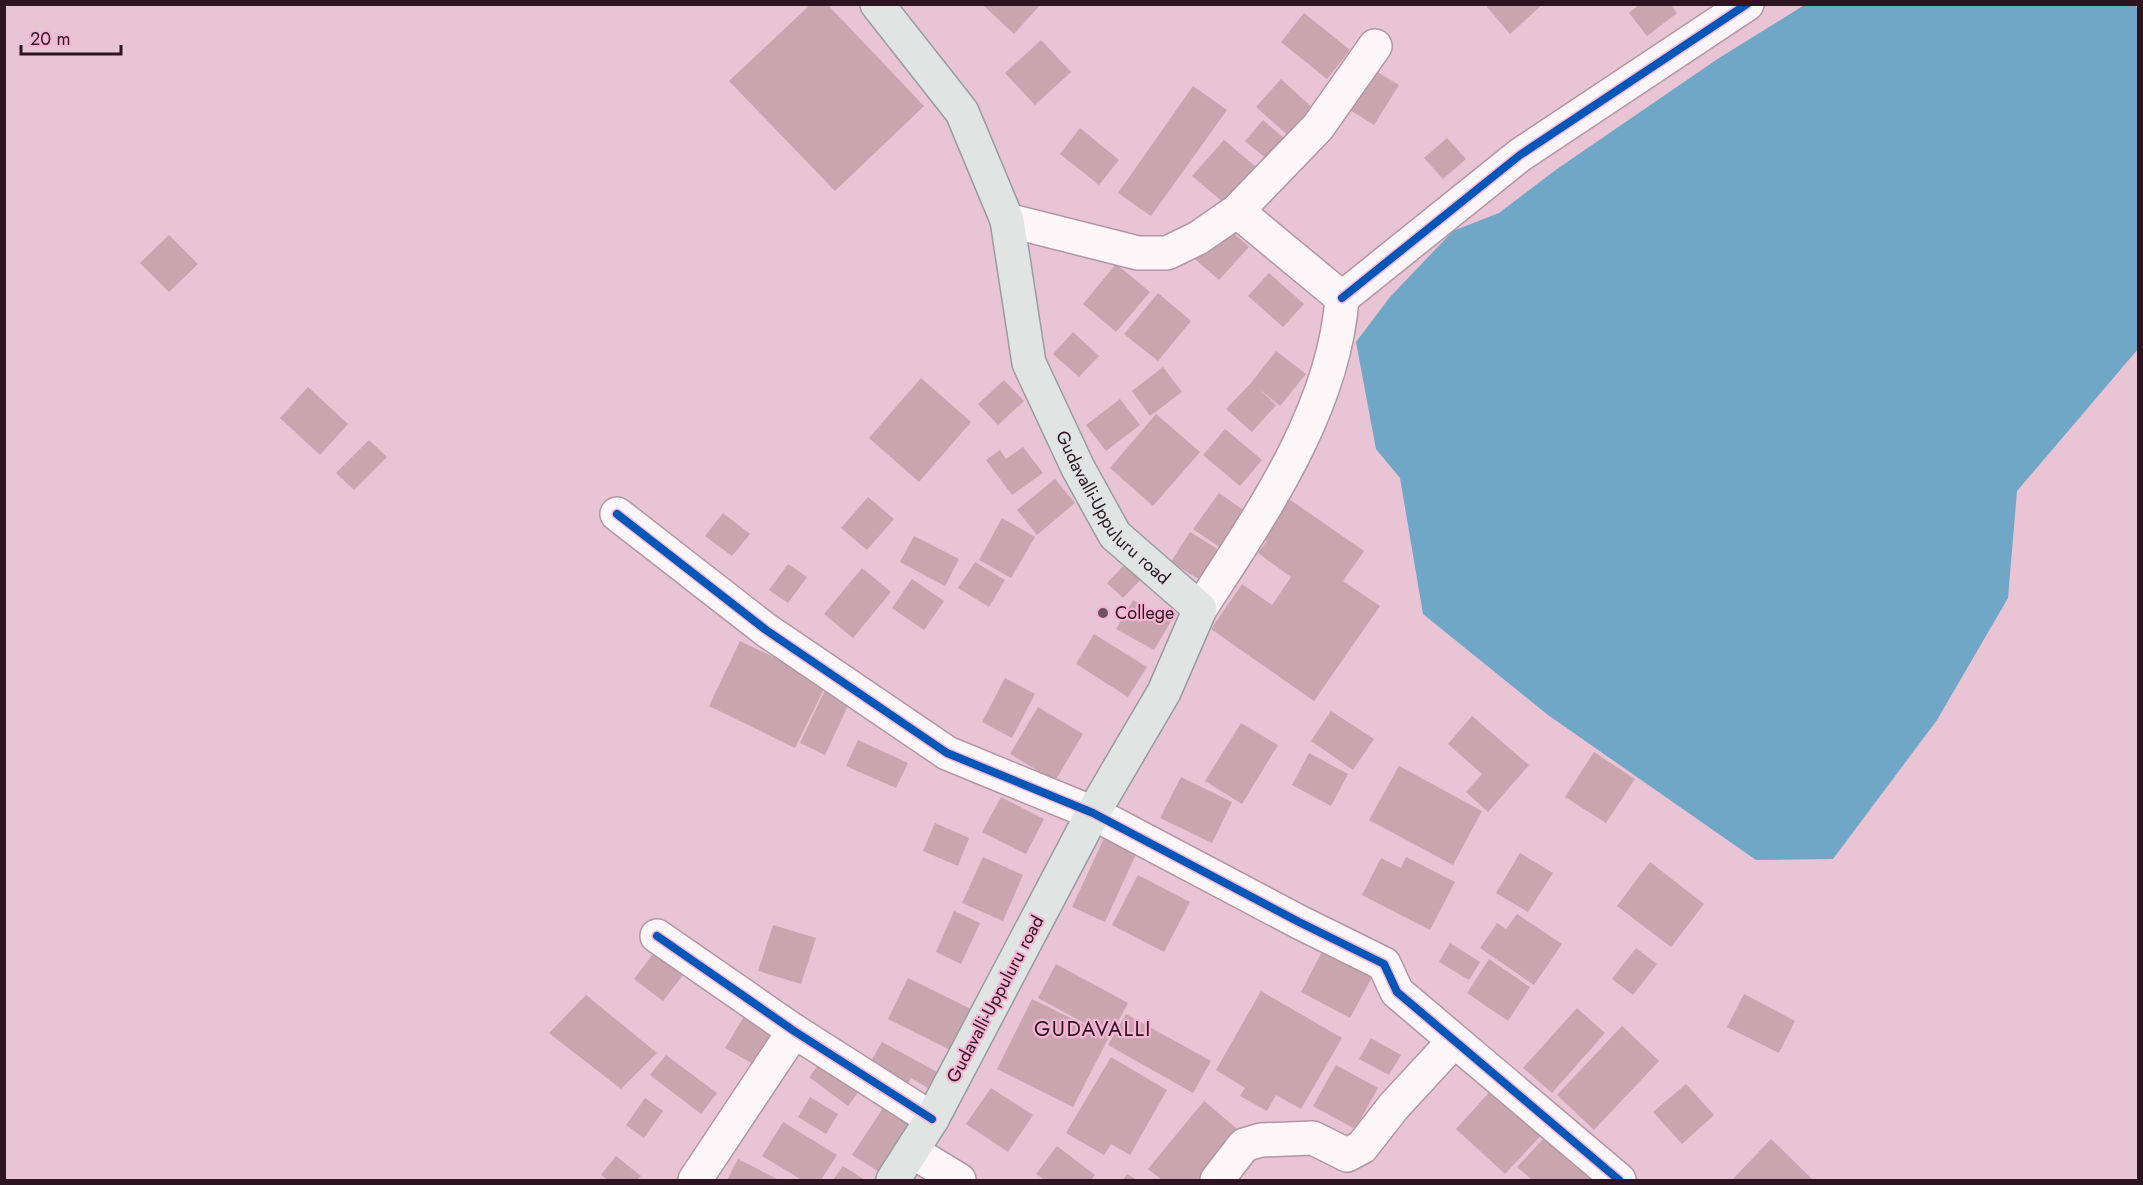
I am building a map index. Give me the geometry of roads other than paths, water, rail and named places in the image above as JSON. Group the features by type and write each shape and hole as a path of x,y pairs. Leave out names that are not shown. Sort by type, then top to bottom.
{"main road":[{"name":"Gudavalli-Uppuluru road","path":"877,4 962,112 1007,220 1029,363 1078,468 1115,535 1200,609 1164,692 1094,813 932,1119 893,1180"}],"street":[{"path":"1200,609 1280,484 1330,370 1340,333 1342,298 1520,155 1748,4"},
{"path":"1007,220 1138,253 1167,253 1198,238 1237,211 1318,127 1375,46"},
{"path":"1237,211 1342,298"},
{"path":"616,514 766,630 947,753 1094,813 1299,922 1384,964 1397,992 1618,1180"},
{"path":"657,936 794,1030 932,1119"},
{"path":"694,1180 794,1030"},
{"path":"1217,1180 1244,1146 1261,1140 1313,1138 1347,1155 1362,1147 1394,1106 1454,1041"},
{"path":"913,1152 959,1180"}],"water":[{"path":"1806,4 2136,5 2138,11 2138,349 2017,491 2008,598 1937,720 1833,859 1756,860 1548,715 1423,614 1400,478 1376,449 1356,342 1390,297 1453,231 1499,213 1557,169 1719,58"}],"place":[{"name":"College","path":"1103,613"}],"district":[{"name":"GUDAVALLI","path":"1093,1029"}]}
